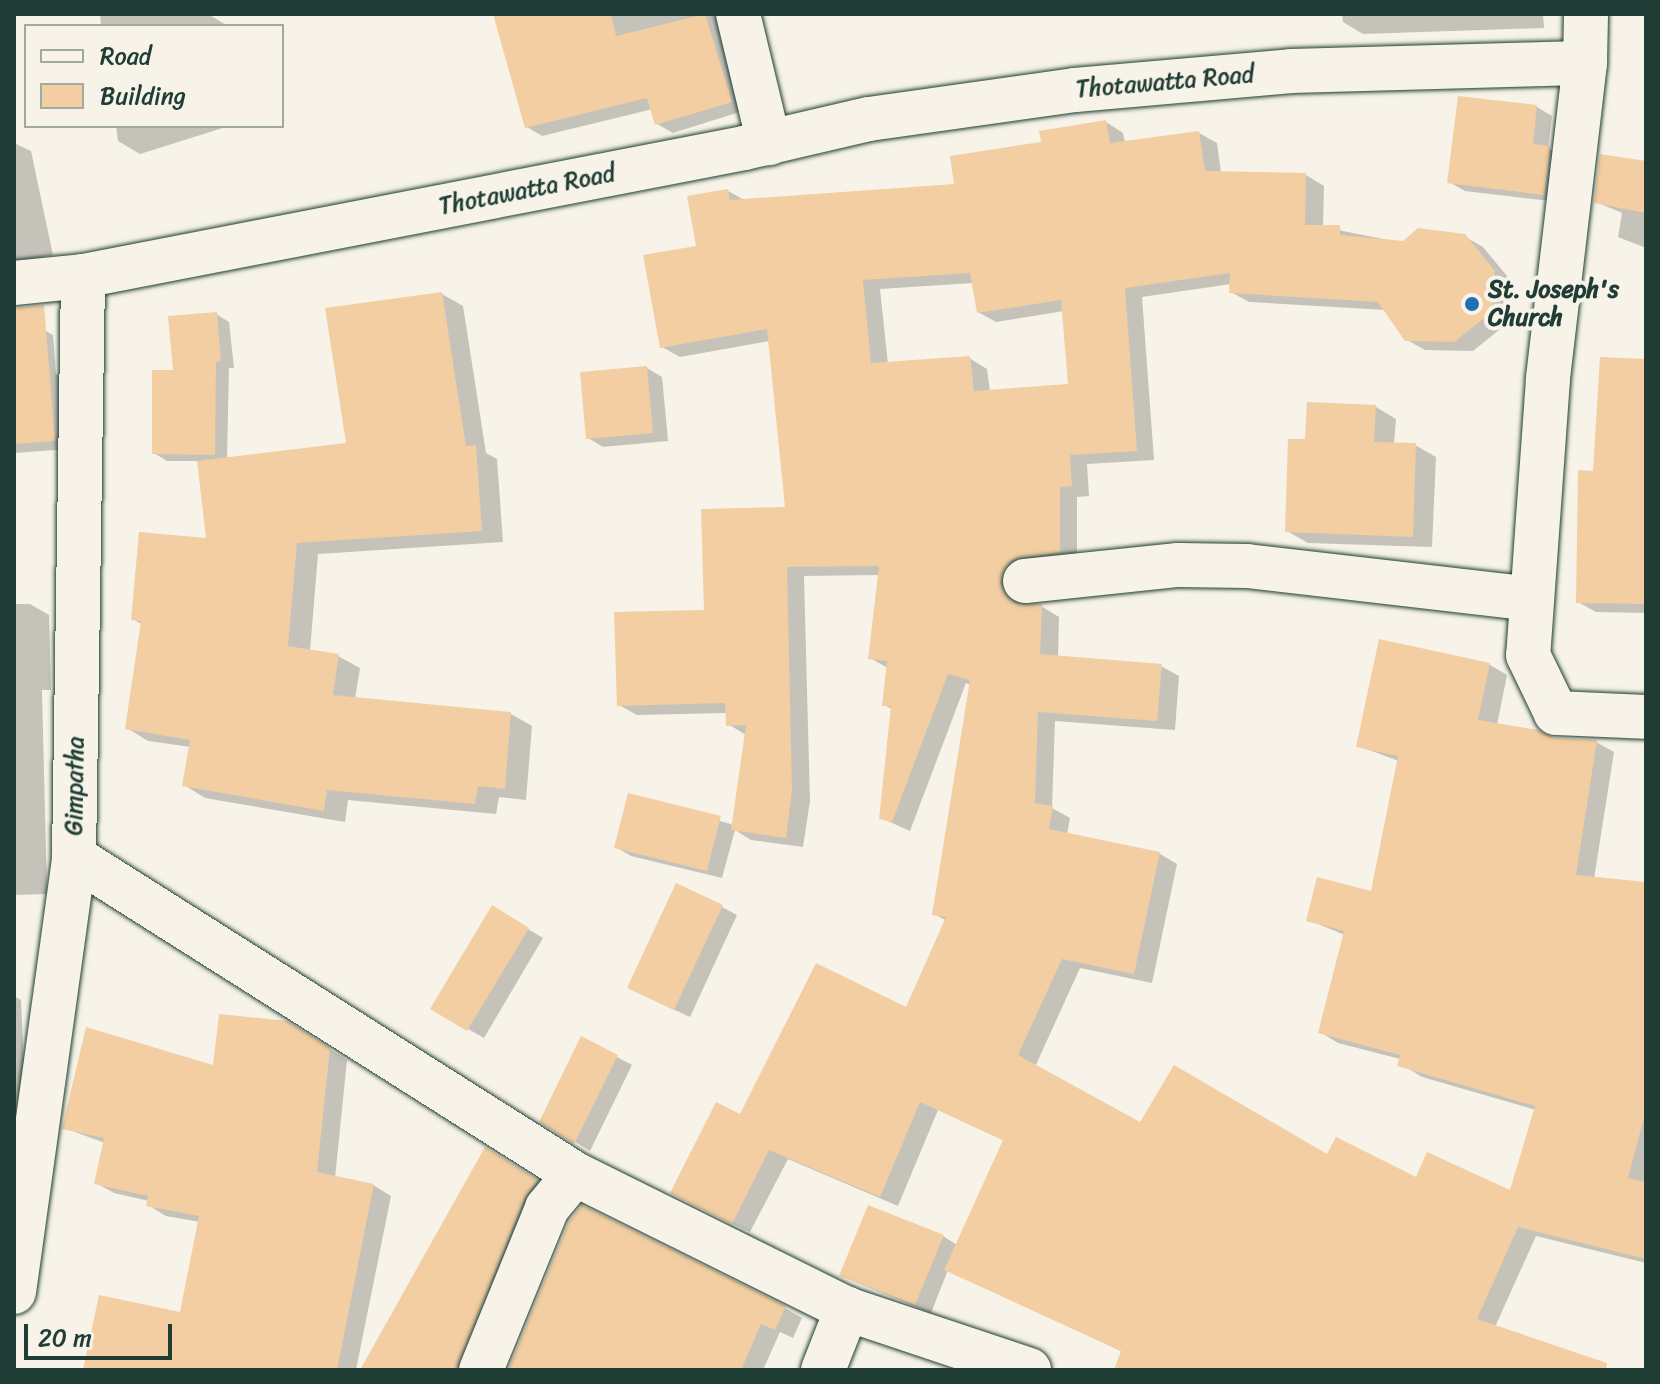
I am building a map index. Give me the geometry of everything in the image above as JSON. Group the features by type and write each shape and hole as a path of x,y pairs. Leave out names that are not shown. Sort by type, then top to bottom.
{"street":[{"path":"738,14 769,143"},
{"path":"1586,14 1585,63 1551,349 1528,655 1556,713 1646,717"},
{"name":"Thotawatta Road","path":"14,283 83,276 769,143 869,119 1075,90 1291,71 1585,63"},
{"name":"Gimpatha","path":"14,1292 74,857 83,276"},
{"path":"1025,581 1178,565 1247,566 1532,599"},
{"path":"74,857 575,1174 847,1309 1029,1370"},
{"path":"481,1370 547,1208 575,1174"},
{"path":"823,1370 847,1309"}],"building":[{"path":"493,14 611,14 616,36 705,14 732,102 655,125 647,98 525,128"},
{"path":"1458,96 1537,105 1533,144 1550,146 1544,195 1447,183"},
{"path":"1106,120 1110,143 1199,131 1205,171 1306,173 1305,225 1340,225 1340,235 1403,241 1418,228 1465,234 1495,271 1492,312 1454,342 1405,341 1378,302 1229,293 1230,273 1125,288 1137,451 1070,455 1072,486 1060,487 1060,552 1011,560 1000,583 1014,603 1042,604 1040,654 1162,664 1157,721 1038,712 1035,803 1053,806 1049,829 1160,852 1134,974 1062,959 1018,1055 1140,1122 1174,1065 1327,1154 1336,1137 1416,1177 1427,1152 1510,1190 1535,1106 1397,1066 1400,1055 1318,1033 1344,931 1306,921 1317,877 1371,891 1398,756 1356,747 1379,639 1490,663 1478,720 1538,730 1555,738 1597,740 1576,875 1646,882 1646,1110 1628,1178 1646,1182 1646,1259 1518,1227 1477,1319 1607,1363 1606,1370 1114,1370 1121,1351 944,1270 1003,1140 920,1102 880,1197 769,1150 732,1224 670,1193 716,1102 740,1114 816,963 906,1007 946,917 932,915 970,680 948,674 892,822 879,819 891,706 882,706 887,661 868,659 879,566 787,567 792,790 786,838 731,830 746,725 726,726 725,703 617,706 614,612 704,610 701,509 785,507 767,329 660,348 643,255 696,246 687,196 728,189 730,200 954,184 950,156 1041,142 1039,131","holes":["970,273 977,313 1061,300 1068,384 974,391 970,356 871,363 863,280"]},
{"path":"1600,154 1646,161 1646,213 1594,203"},
{"path":"442,292 466,446 476,445 482,531 297,543 288,646 339,654 333,695 511,712 505,789 478,786 475,804 327,790 324,811 182,786 190,740 125,729 141,621 131,620 139,532 206,538 197,461 346,443 325,308"},
{"path":"44,305 55,441 14,444 14,308"},
{"path":"217,312 221,361 216,362 215,455 152,454 152,370 173,370 168,316"},
{"path":"1600,357 1646,359 1646,604 1576,603 1578,470 1593,471"},
{"path":"647,366 653,433 586,439 580,372"},
{"path":"1307,402 1376,405 1374,442 1416,443 1413,537 1285,532 1288,439 1305,439"},
{"path":"628,793 721,816 707,871 614,848"},
{"path":"676,883 723,905 674,1010 627,988"},
{"path":"492,905 529,928 467,1031 430,1009"},
{"path":"219,1014 287,1021 330,1048 317,1172 374,1184 337,1370 83,1370 99,1295 180,1312 199,1216 146,1206 148,1196 94,1184 104,1138 62,1129 86,1027 213,1065"},
{"path":"581,1036 618,1055 574,1144 539,1122"},
{"path":"485,1147 538,1180 524,1199 457,1370 360,1370"},
{"path":"582,1205 786,1306 775,1330 761,1324 741,1370 508,1370 569,1221"},
{"path":"868,1205 944,1235 915,1305 839,1276"}],"place":[{"name":"St. Joseph's Church","path":"1472,304"}]}
